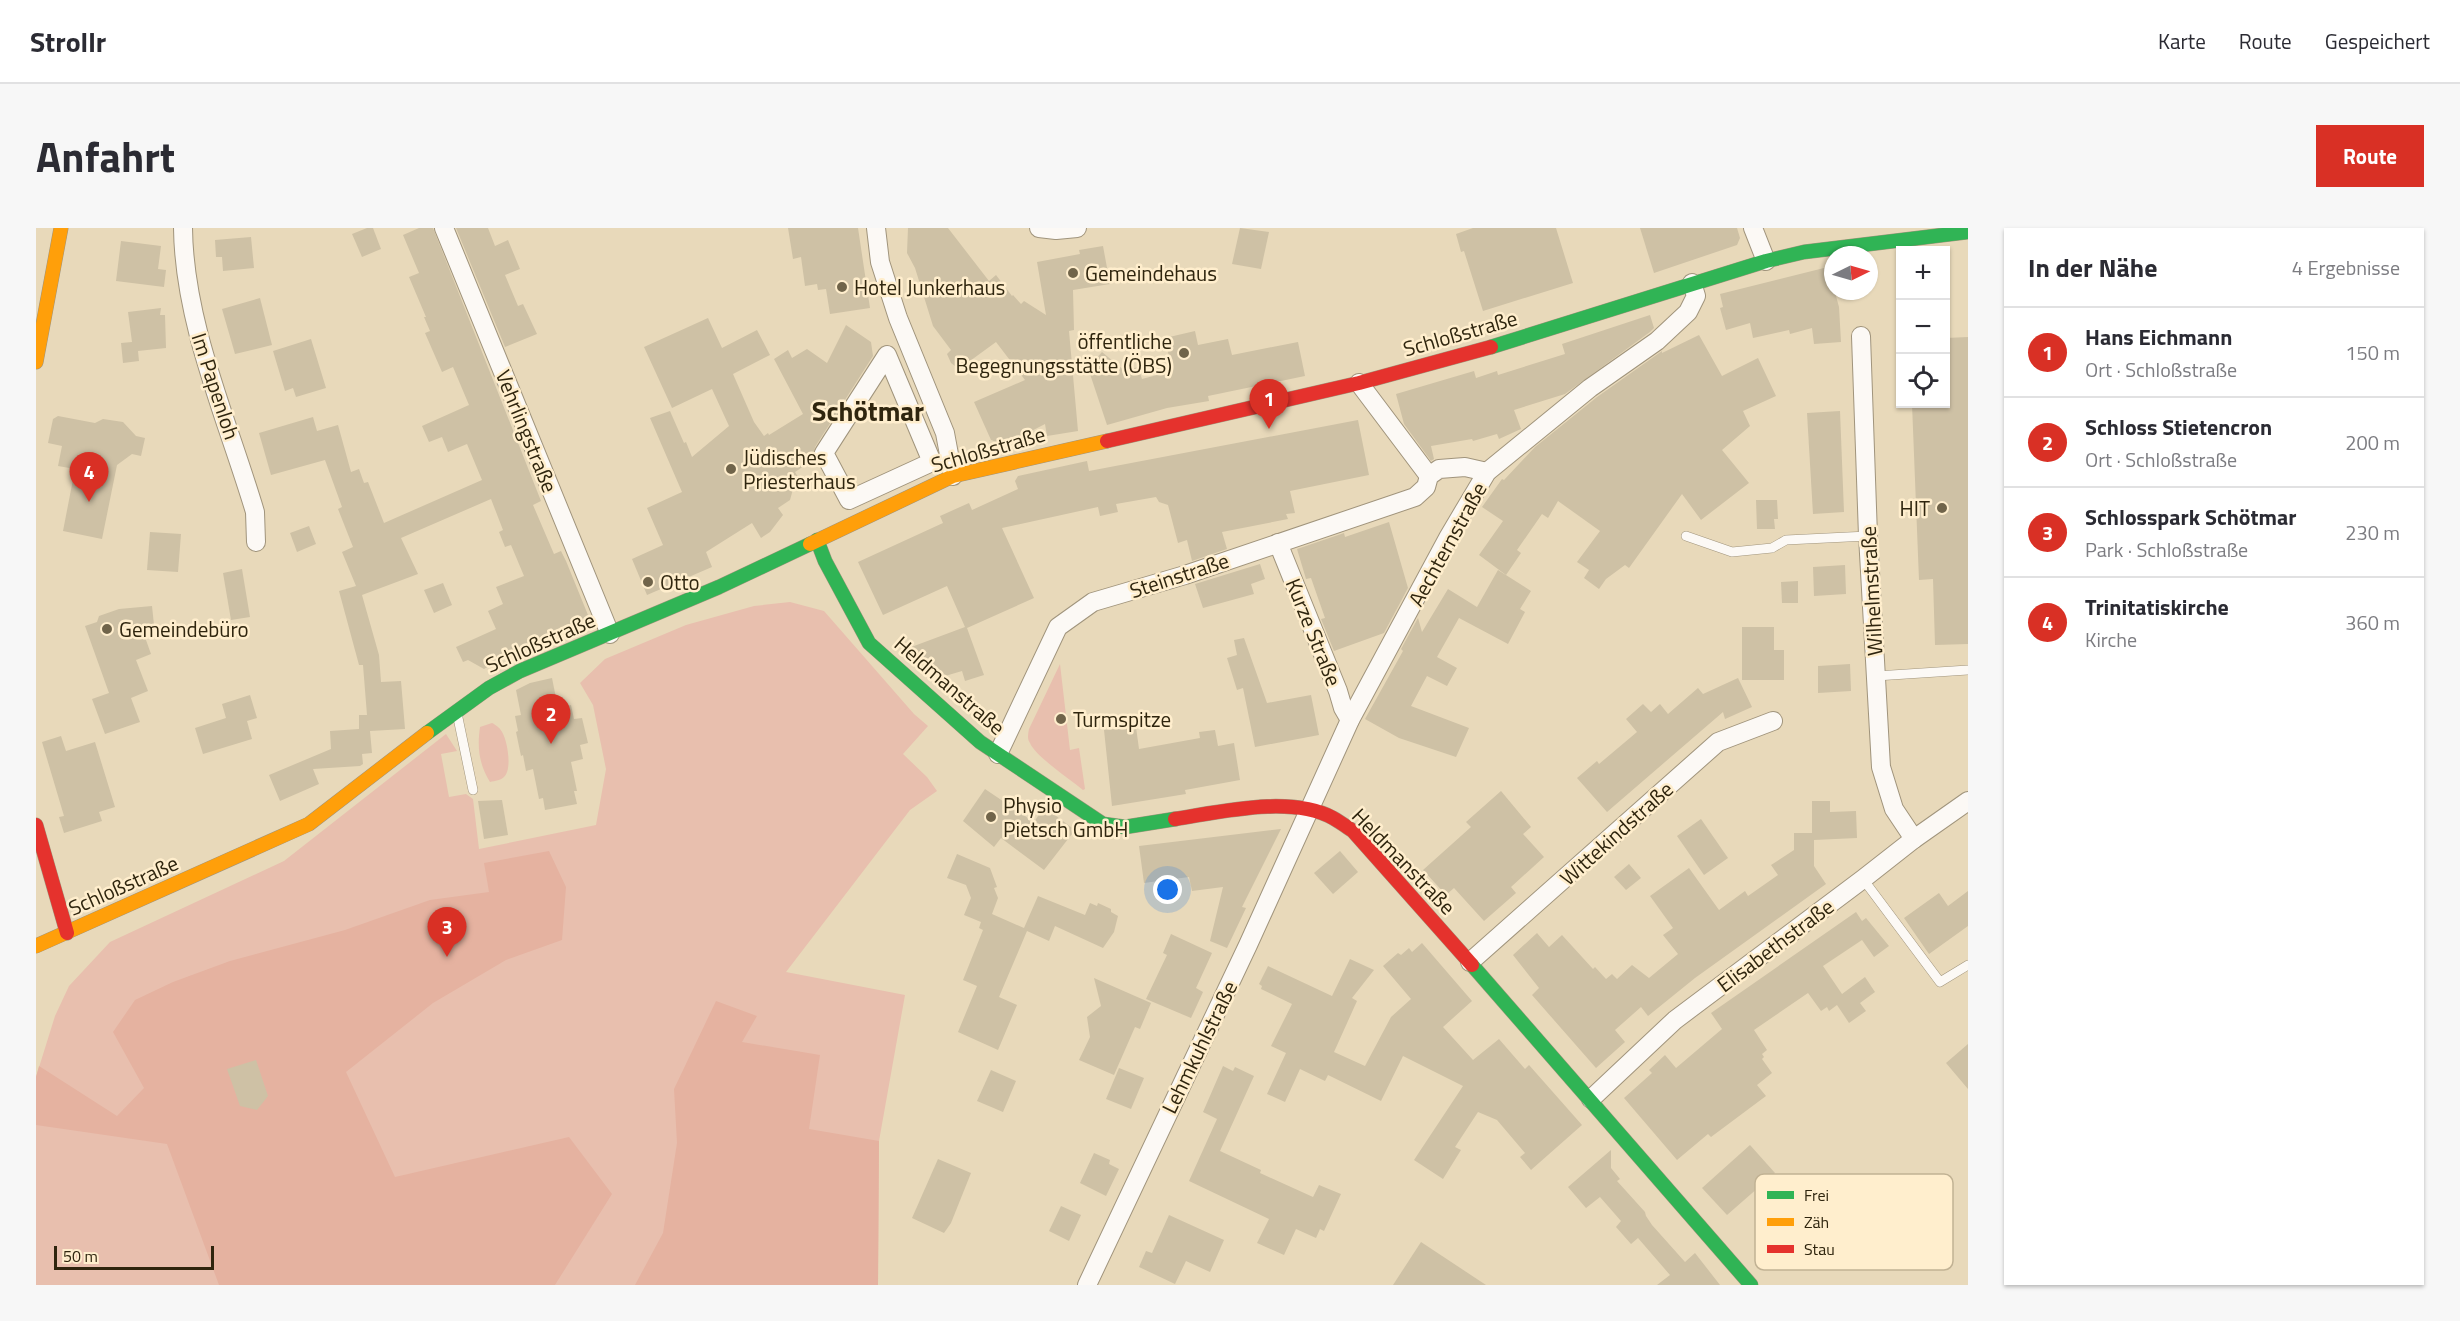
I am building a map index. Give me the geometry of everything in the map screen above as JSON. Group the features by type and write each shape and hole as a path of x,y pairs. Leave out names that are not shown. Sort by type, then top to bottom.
{"street":[{"path":"36,362 43,293 61,228"},
{"name":"Im Papenloh","path":"183,228 183,248 195,319 255,512 256,542"},
{"name":"Vehrlingstraße","path":"444,228 610,634"},
{"path":"876,228 880,262 898,318 945,433 953,476"},
{"path":"1039,228 1056,230 1077,228"},
{"path":"1753,228 1766,261"},
{"name":"Schloßstraße","path":"36,946 309,824 456,711 489,688 520,671 719,587 953,476 1359,383 1522,338 1766,261 1804,252 1968,232"},
{"name":"Aechternstraße","path":"1310,810 1350,720 1449,536 1487,472 1590,388 1657,341 1688,312 1696,296 1692,283"},
{"name":"Wilhelmstraße","path":"1860,336 1881,767 1894,809 1914,838"},
{"path":"887,355 932,462 849,500 824,453 887,355"},
{"path":"1359,383 1429,476 1440,469 1465,468 1487,472"},
{"name":"Steinstraße","path":"998,754 1058,627 1093,602 1185,575 1415,497 1426,487 1429,476"},
{"name":"Heldmanstraße","path":"817,540 825,561 868,643 980,742 1102,824 1125,827 1245,808 1283,807 1310,810 1332,817 1353,831 1590,1098 1751,1285"},
{"name":"Kurze Straße","path":"1278,543 1343,708 1350,720"},
{"name":"Wittekindstraße","path":"1470,962 1718,742 1773,721"},
{"name":"Elisabethstraße","path":"1590,1098 1675,1020 1914,838 1968,801"},
{"name":"Lehmkuhlstraße","path":"1088,1285 1310,810"},
{"path":"36,825 67,933"}],"lane":[{"path":"1686,536 1732,552 1772,549 1786,540 1868,536"},
{"path":"1876,676 1968,670"},
{"path":"456,711 473,790"},
{"path":"1863,879 1940,982 1968,965"}],"shaded area":[{"path":"790,602 824,611 914,714 928,726 903,754 927,777 937,791 910,810 786,972 905,995 879,1141 878,1285 36,1285 36,1077 55,1016 69,986 110,942 284,861 446,734 457,751 441,754 449,797 466,794 473,799 479,849 596,825 606,769 593,705 580,683 605,659 686,625 754,606"},
{"path":"1060,664 1070,750 1079,748 1085,789 1083,790 1039,754 1028,738 1029,729"},
{"path":"492,723 503,733 509,760 504,777 490,782 481,762 479,742 480,727"},
{"path":"549,851 566,887 562,940 506,960 433,1003 346,1072 395,1177 569,1137 612,1194 555,1285 219,1285 167,1144 36,1125 36,1077 39,1066 117,1116 144,1088 113,1032 135,1000 173,982 230,961 345,930 430,900 489,892 484,863"},
{"path":"716,1001 757,1016 742,1042 820,1055 809,1129 879,1141 878,1285 635,1285 663,1233 677,1143 674,1089"}],"building":[{"path":"373,228 381,249 362,257 352,234"},
{"path":"419,228 433,228 541,501 533,505 554,554 561,551 566,561 588,615 583,624 508,658 508,655 484,669 468,660 463,662 456,647 496,629 488,611 503,604 496,587 524,576 511,545 505,547 499,532 503,530 491,499 401,538 418,574 362,595 379,655 381,682 401,681 405,729 370,731 372,753 362,754 363,764 313,769 319,784 280,801 269,775 331,749 330,731 359,729 359,715 367,715 363,665 359,665 339,591 356,586 342,552 353,547 338,509 342,507 325,460 271,475 259,433 313,417 317,431 338,425 351,472 359,469 364,483 368,482 384,523 482,480 467,444 448,452 442,437 429,442 422,426 469,405 453,367 442,372 425,333 430,331 424,317 426,317 409,277 419,273 403,235"},
{"path":"456,228 488,228 495,246 508,240 520,269 505,275 518,306 523,304 537,334 505,347"},
{"path":"788,228 858,228 870,308 830,314 826,289 818,290 817,284 805,286 801,257 793,259"},
{"path":"908,228 948,228 989,281 996,275 1021,304 1024,301 1046,315 1037,262 1080,254 1079,250 1103,246 1110,284 1073,290 1074,330 1069,331 1078,431 1047,436 1045,424 1016,439 1000,443 991,440 974,402 1025,380 996,342 959,369 951,363 947,354 951,350 933,326 915,268 907,253"},
{"path":"1240,228 1269,232 1261,269 1232,264"},
{"path":"1473,228 1556,228 1573,283 1483,311 1464,251 1461,252 1456,234"},
{"path":"1640,228 1737,228 1740,238 1737,245 1654,273"},
{"path":"251,237 254,268 223,271 222,257 216,257 215,240"},
{"path":"121,241 161,246 158,269 166,270 164,287 116,281"},
{"path":"1824,268 1824,300 1837,300 1841,342 1814,344 1812,328 1790,334 1789,330 1753,338 1750,323 1726,330 1720,308 1723,307 1720,294"},
{"path":"260,298 272,345 235,354 222,309"},
{"path":"161,308 160,315 165,315 166,348 138,351 139,361 123,363 121,343 132,342 128,312"},
{"path":"1650,315 1654,328 1650,332 1565,394 1514,410 1521,429 1499,439 1497,434 1473,441 1472,439 1431,446 1434,459 1431,461 1404,424 1396,394 1474,371 1476,378 1497,371 1498,375 1565,354 1562,344"},
{"path":"708,318 722,348 757,330 770,355 733,374 754,422 764,436 803,414 774,359 788,350 792,358 807,349 827,363 846,325 871,342 873,356 815,447 813,460 795,472 799,479 795,482 790,500 778,508 783,515 770,532 761,538 752,523 706,552 712,567 647,595 632,559 663,545 647,508 682,492 650,418 670,411 692,457 729,426 712,389 672,408 644,347"},
{"path":"1195,331 1198,345 1228,339 1232,355 1298,342 1305,376 1208,396 1209,401 1167,408 1107,425 1088,368 1102,352 1125,371 1138,367 1142,379 1172,371 1165,338"},
{"path":"1699,335 1722,376 1758,358 1776,396 1743,411 1750,426 1722,450 1749,483 1701,520 1682,494 1629,568 1625,565 1606,579 1599,589 1584,578 1589,570 1577,562 1600,531 1558,501 1548,518 1542,514 1517,550 1521,553 1506,575 1479,555 1503,521 1482,507 1502,479 1504,480 1535,447 1597,397 1662,351 1662,353"},
{"name":"HIT","path":"1968,337 1968,644 1935,645 1933,579 1919,580 1912,408 1950,408 1950,338"},
{"path":"311,339 326,388 296,397 293,388 285,391 273,351"},
{"path":"1840,411 1844,512 1813,514 1807,413"},
{"path":"58,416 95,423 103,419 123,422 136,436 145,438 141,456 132,454 117,465 102,539 63,531 75,469 58,466 62,446 48,443 53,419"},
{"path":"1358,420 1369,475 1290,491 1295,513 1286,514 1288,519 1222,532 1227,549 1192,561 1187,540 1178,543 1168,505 1159,502 1156,497 1116,504 1118,512 1100,516 1098,507 1002,528 1034,598 967,628 984,675 965,681 962,671 935,679 906,649 965,627 947,586 883,615 858,562 943,523 940,516 969,503 972,510 1018,489 1015,481 1018,476 1087,461 1089,471"},
{"path":"1756,500 1777,500 1778,519 1774,519 1775,529 1757,529"},
{"path":"1389,522 1408,588 1384,633 1334,651 1321,619 1325,618 1311,578 1306,579 1297,549 1344,533 1345,537"},
{"path":"309,526 316,544 297,552 290,533"},
{"path":"150,532 181,534 178,572 147,570"},
{"path":"1260,564 1265,579 1251,584 1254,594 1203,608 1195,584"},
{"path":"1845,565 1846,594 1814,596 1813,567"},
{"path":"242,569 250,617 231,620 223,573"},
{"path":"1498,570 1531,591 1520,609 1525,612 1508,644 1459,618 1437,657 1457,668 1447,686 1427,676 1411,706 1469,728 1456,757 1399,738 1365,719 1403,651 1401,649 1418,618 1422,632 1448,589 1477,607"},
{"path":"1798,581 1798,603 1782,603 1781,582"},
{"path":"443,583 452,605 434,613 424,590"},
{"path":"152,606 154,625 141,626 151,654 136,660 148,691 131,698 140,722 105,734 92,699 109,693 85,626 97,622 99,616 119,609"},
{"path":"1742,627 1774,627 1774,650 1784,650 1784,680 1742,680"},
{"path":"1244,638 1267,703 1311,695 1319,735 1255,747 1243,688 1237,690 1227,658 1237,655 1234,640"},
{"path":"1850,664 1851,691 1818,693 1818,666"},
{"path":"552,678 558,708 571,705 574,719 582,718 588,743 580,745 583,759 571,762 577,791 574,791 577,804 545,810 543,798 539,799 533,769 526,771 523,755 521,756 516,732 518,731 515,716 521,715 516,690 530,683"},
{"path":"1738,678 1752,707 1725,719 1723,712 1607,812 1577,778 1597,761 1599,764 1637,732 1626,719 1643,704 1651,712 1660,704 1668,714 1698,688 1703,694"},
{"path":"250,695 257,718 247,721 252,739 203,754 195,728 226,718 222,704"},
{"path":"1136,727 1139,749 1200,738 1199,732 1215,730 1218,746 1234,743 1240,780 1185,790 1186,794 1112,806 1104,730"},
{"path":"61,736 66,751 95,742 115,807 99,812 102,821 64,833 59,817 64,816 42,742"},
{"path":"985,789 1034,822 1044,807 1075,830 1044,870 1001,838 994,847 963,821"},
{"path":"1501,791 1531,827 1523,834 1544,857 1511,887 1516,893 1484,921 1454,888 1446,895 1423,870 1471,827 1466,822"},
{"path":"502,800 508,835 484,839 478,801"},
{"path":"1812,801 1830,801 1830,812 1856,811 1857,838 1814,840 1814,866 1826,884 1695,978 1648,1016 1641,1007 1615,1030 1625,1042 1596,1068 1532,995 1539,988 1513,955 1537,933 1549,947 1562,935 1593,969 1595,967 1606,979 1612,974 1617,979 1632,965 1649,978 1678,954 1663,935 1673,928 1650,896 1689,868 1719,910 1745,891 1748,896 1778,875 1771,865 1794,850 1794,833 1812,833"},
{"path":"1701,819 1728,858 1704,875 1677,836"},
{"path":"1281,829 1242,907 1246,908 1227,948 1210,941 1223,887 1192,891 1189,877 1144,883 1139,846"},
{"path":"1340,851 1358,872 1333,894 1314,873"},
{"path":"957,854 990,868 997,887 994,888 998,898 992,914 1024,928 1038,896 1085,915 1090,903 1097,906 1098,903 1111,909 1111,912 1118,916 1114,932 1103,948 1055,926 1049,941 1027,931 999,997 1017,1005 998,1050 958,1032 977,986 963,980 983,930 979,928 981,922 964,915 971,898 966,885 947,878"},
{"path":"1629,864 1641,878 1626,890 1614,877"},
{"path":"1968,891 1968,926 1929,954 1904,918 1939,893 1948,906"},
{"path":"1856,912 1862,921 1866,918 1889,946 1874,957 1862,940 1823,966 1842,994 1865,977 1875,992 1860,1003 1866,1011 1849,1023 1837,1005 1829,1011 1827,1007 1821,1011 1808,993 1754,1030 1767,1050 1762,1054 1764,1057 1762,1059 1772,1073 1757,1085 1766,1096 1711,1137 1708,1134 1677,1160 1624,1098 1652,1073 1649,1070 1665,1055 1676,1068 1722,1029 1711,1013"},
{"path":"1171,934 1212,953 1196,988 1203,992 1191,1018 1146,999 1167,955 1163,953"},
{"path":"1422,943 1472,1001 1443,1027 1473,1060 1499,1039 1525,1069 1529,1065 1582,1125 1531,1170 1520,1157 1525,1153 1497,1120 1478,1112 1455,1147 1461,1150 1443,1179 1414,1160 1463,1086 1403,1056 1381,1101 1328,1075 1325,1081 1300,1069 1285,1102 1267,1094 1286,1053 1271,1046 1292,1004 1261,989 1262,986 1259,984 1268,966 1332,996 1350,959 1374,970 1352,998 1357,1001 1334,1052 1365,1066 1391,1017 1411,999 1383,966 1398,953 1401,955 1409,948 1412,952"},
{"path":"1094,978 1151,1003 1140,1029 1135,1027 1114,1075 1079,1060 1090,1037 1087,1017 1101,1006"},
{"path":"1968,1044 1968,1089 1946,1063"},
{"path":"256,1060 268,1096 257,1110 240,1106 227,1069"},
{"path":"1223,1066 1233,1071 1235,1067 1254,1076 1220,1151 1261,1170 1260,1173 1313,1197 1319,1185 1341,1194 1324,1231 1320,1229 1316,1238 1296,1229 1284,1255 1257,1243 1269,1219 1189,1181 1217,1119 1203,1112"},
{"path":"1119,1068 1144,1078 1131,1109 1106,1099"},
{"path":"991,1070 1016,1081 1003,1112 977,1101"},
{"path":"1750,1145 1775,1173 1755,1174 1755,1190 1727,1215 1702,1188"},
{"path":"1611,1150 1611,1168 1620,1179 1617,1181 1645,1212 1652,1225 1685,1262 1695,1253 1720,1285 1657,1285 1670,1275 1638,1238 1631,1244 1616,1227 1621,1221 1600,1197 1586,1208 1568,1187"},
{"path":"1094,1153 1110,1160 1109,1164 1119,1169 1106,1196 1080,1183"},
{"path":"938,1159 971,1173 951,1223 944,1233 912,1218"},
{"path":"1061,1206 1081,1215 1069,1241 1049,1231"},
{"path":"1169,1215 1224,1240 1210,1272 1186,1261 1175,1284 1139,1267 1146,1251 1152,1253"},
{"path":"1421,1242 1486,1285 1393,1285"}],"traffic: fast":[{"path":"1491,347 1766,261 1804,252 1968,232"},
{"path":"817,540 825,561 869,643 980,742 1103,824 1125,827 1175,819"},
{"path":"427,733 489,688 520,671 719,587 810,544"},
{"path":"1472,965 1751,1285"}],"traffic: slow":[{"path":"36,362 61,228"},
{"path":"810,544 953,476 1107,441"},
{"path":"36,946 309,824 427,733"}],"traffic: jam":[{"path":"1107,441 1359,383 1491,347"},
{"path":"1175,819 1276,806 1297,807 1333,818 1353,831 1472,965"},
{"path":"36,825 67,933"}],"place":[{"name":"Gemeindehaus","path":"1073,273"},
{"name":"Hotel Junkerhaus","path":"842,287"},
{"name":"öffentliche Begegnungsstätte (ÖBS)","path":"1184,353"},
{"name":"Hans Eichmann","path":"1269,429"},
{"name":"Jüdisches Priesterhaus","path":"731,469"},
{"name":"Trinitatiskirche","path":"89,502"},
{"name":"HIT","path":"1942,508"},
{"name":"Otto","path":"648,582"},
{"name":"Gemeindebüro","path":"107,629"},
{"name":"Turmspitze","path":"1061,719"},
{"name":"Schloss Stietencron","path":"551,744"},
{"name":"Physio Pietsch GmbH","path":"991,817"},
{"name":"Schlosspark Schötmar","path":"447,957"}],"district":[{"name":"Schötmar","path":"868,410"}]}
